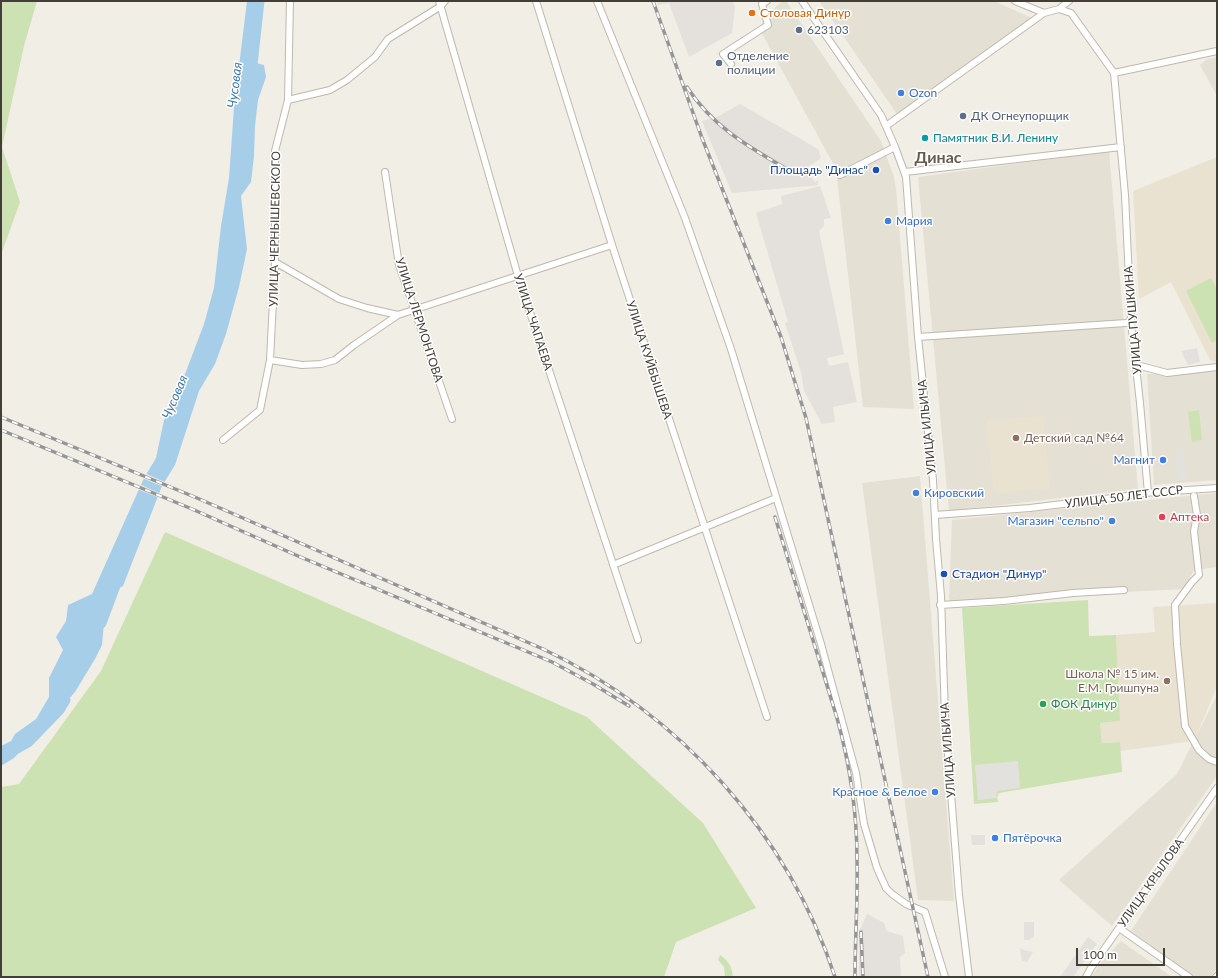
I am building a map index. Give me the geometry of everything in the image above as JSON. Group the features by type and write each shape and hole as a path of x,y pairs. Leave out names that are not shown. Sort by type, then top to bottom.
{"street":[{"name":"УЛИЦА ЧЕРНЫШЕВСКОГО","path":"223,440 260,410 270,360 275,262 275,151 288,100 290,1"},
{"name":"УЛИЦА КУЙБЫШЕВА","path":"536,1 612,245 767,717"},
{"path":"597,1 688,226 731,349 820,644 856,773 864,824 877,868 886,888 892,894 906,904 925,912 945,977"},
{"path":"731,64 723,54 768,25 762,4 767,1"},
{"name":"УЛИЦА ИЛЬИЧА","path":"802,1 879,112 896,147 905,172 918,337 933,480 945,709 958,888 969,977"},
{"path":"1015,1 1044,13"},
{"path":"886,126 1044,13 1059,9 1069,1"},
{"path":"288,100 330,90 347,80 375,57 388,39 442,3"},
{"name":"УЛИЦА ЧАПАЕВА","path":"442,3 518,276 638,640"},
{"path":"1059,9 1071,13 1114,73 1217,51"},
{"name":"УЛИЦА ПУШКИНА","path":"1114,73 1121,147 1131,321 1137,366 1148,493"},
{"path":"840,175 896,147"},
{"path":"905,172 1121,147"},
{"name":"УЛИЦА ЛЕРМОНТОВА","path":"384,172 399,265 452,419"},
{"path":"270,360 302,365 321,364 335,360 354,344 398,315 612,245"},
{"path":"275,262 340,299 367,308 398,315"},
{"path":"918,337 1021,331 1126,323 1131,321"},
{"path":"1137,366 1168,373 1217,367"},
{"name":"УЛИЦА 50 ЛЕТ СССР","path":"935,515 1030,508 1148,493 1217,488"},
{"path":"1194,496 1197,515 1194,531 1199,575 1192,582 1175,606 1177,644 1185,726 1199,750 1209,759 1217,762"},
{"path":"613,564 776,498"},
{"path":"940,605 1004,601 1073,593 1124,590"},
{"name":"УЛИЦА КРЫЛОВА","path":"1086,977 1217,788"},
{"path":"1119,928 1188,977"}],"shaded area":[{"path":"657,1 732,1 735,6 732,33 689,57 669,3 658,5"},
{"path":"783,1 786,1 881,141 893,174 896,188 914,409 863,407 836,169 760,30 764,17"},
{"path":"819,1 994,1 1032,18 897,114"},
{"path":"1217,57 1217,96 1200,65 1207,59"},
{"path":"740,104 818,149 821,158 805,169 815,182 818,180 818,185 732,193 702,121 715,118"},
{"path":"1109,151 1138,489 949,511 918,177"},
{"path":"1217,157 1217,362 1210,360 1171,282 1139,299 1133,191"},
{"path":"820,186 831,218 824,219 824,226 819,231 844,354 827,358 829,366 848,362 857,402 833,407 835,422 822,424 804,391 801,372 785,323 788,322 756,213 782,204 781,196"},
{"path":"1197,348 1200,362 1188,365 1181,351"},
{"path":"1217,371 1217,480 1154,485 1147,374"},
{"name":"Детский сад №64","path":"1043,416 1050,488 994,494 986,421"},
{"path":"1179,447 1182,447 1186,480 1178,480 1175,455"},
{"path":"920,476 954,901 918,900 862,483"},
{"path":"1217,493 1217,567 1194,570 1184,589 949,601 952,520"},
{"name":"Школа № 15 им. Е.М. Гришпуна","path":"1217,603 1217,687 1194,741 1120,751 1120,742 1102,743 1100,723 1119,721 1116,635 1155,632 1153,607"},
{"path":"1217,695 1217,776 1112,926 1059,880 1177,774"},
{"path":"1018,761 1020,788 997,791 996,798 978,800 975,765"},
{"path":"1217,802 1217,968 1211,977 1194,977 1131,931"},
{"path":"971,835 985,835 985,845 972,845"},
{"path":"867,914 884,923 887,931 903,936 905,953 900,957 901,977 859,977 859,932"},
{"path":"1024,922 1034,922 1034,936 1030,940 1024,940"},
{"path":"1088,937 1097,944 1073,977 1060,977"},
{"path":"1121,941 1172,977 1091,977 1100,964"},
{"path":"1020,949 1033,952 1027,962 1022,961"}],"green space":[{"path":"1,1 37,1 24,46 2,147 20,202 1,255"},
{"path":"1211,278 1217,289 1217,340 1212,343 1186,291"},
{"path":"1199,410 1202,440 1192,442 1188,412"},
{"path":"165,532 587,717 703,823 756,908 676,942 664,977 1,977 1,787 19,784 101,671"},
{"name":"ФОК Динур","path":"1088,600 1089,636 1116,635 1120,721 1100,723 1102,743 1120,742 1122,772 999,793 997,797 998,802 974,804 962,608"},
{"path":"720,955 730,964 733,977 725,977 724,967 718,960"}],"water":[{"path":"247,1 265,1 258,9 252,62 264,65 266,77 258,100 251,182 241,196 247,249 239,287 226,334 215,364 199,391 175,465 162,486 123,586 112,592 105,612 102,645 95,659 75,692 14,758 1,766 1,746 11,741 15,734 36,719 49,697 49,678 63,650 56,637 66,621 68,605 92,594 144,478 156,458 164,420 185,374 204,324 214,288 221,226 229,178 234,107"}],"pier":[{"path":"144,473 167,483 164,487 142,478"},
{"path":"139,484 161,494 160,498 137,489"}],"waterway":[{"name":"Чусовая","path":"251,74 259,1"},
{"name":"Чусовая","path":"101,623 116,583"},
{"name":"Чусовая","path":"1,757 28,742 59,710 65,700"}],"railway":[{"path":"653,1 702,138 781,337 806,418 928,977"},
{"path":"687,87 707,113 731,134 785,168"},
{"path":"1,417 197,498 543,649 593,676 639,707 683,743 722,783 758,827 789,874 815,924 835,977"},
{"path":"1,430 192,509 298,556 552,662 593,684 629,706"},
{"path":"775,517 837,718 846,753 852,789 857,842 855,977"},
{"path":"861,932 863,977"}],"place":[{"name":"Столовая Динур","path":"752,13"},
{"name":"623103","path":"799,30"},
{"name":"Отделение полиции","path":"719,63"},
{"name":"Ozon","path":"901,93"},
{"name":"ДК Огнеупорщик","path":"963,116"},
{"name":"Памятник В.И. Ленину","path":"925,138"},
{"name":"Площадь \"Динас\"","path":"876,170"},
{"name":"Мария","path":"888,221"},
{"name":"Детский сад №64","path":"1016,438"},
{"name":"Магнит","path":"1163,460"},
{"name":"Кировский","path":"916,493"},
{"name":"Аптека","path":"1162,517"},
{"name":"Магазин \"сельпо\"","path":"1112,521"},
{"name":"Стадион \"Динур\"","path":"944,574"},
{"name":"Школа № 15 им. Е.М. Гришпуна","path":"1167,681"},
{"name":"ФОК Динур","path":"1043,704"},
{"name":"Красное & Белое","path":"935,792"},
{"name":"Пятёрочка","path":"995,838"}],"district":[{"name":"Динас","path":"938,158"}]}
